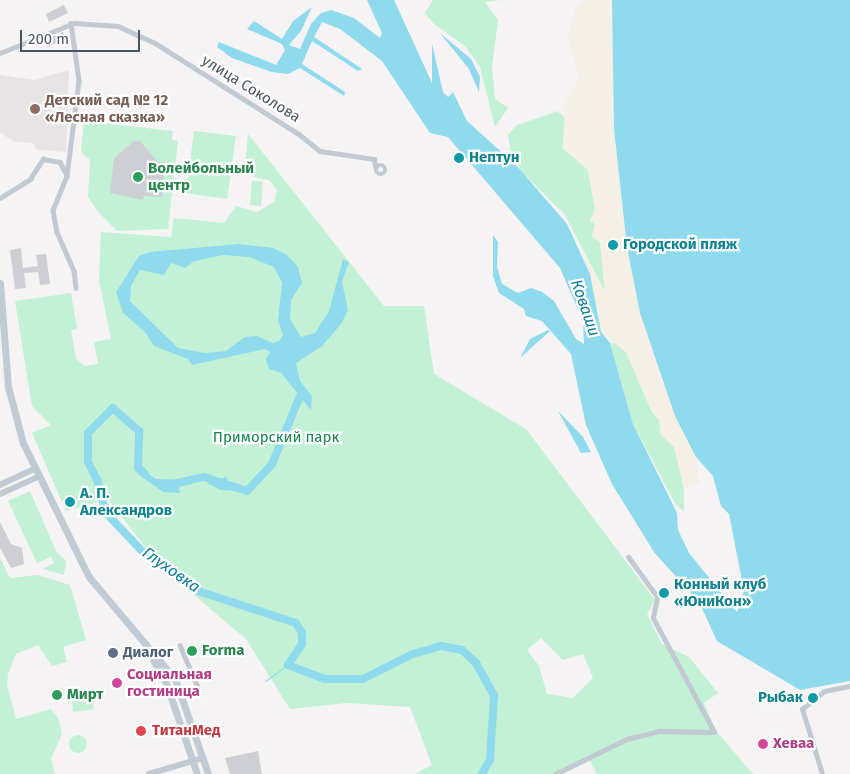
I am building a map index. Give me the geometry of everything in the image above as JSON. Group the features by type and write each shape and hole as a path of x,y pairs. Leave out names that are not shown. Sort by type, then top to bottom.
{"main road":[{"path":"0,283 10,401 38,477 89,577 136,632 182,696 208,774"},
{"path":"158,662 197,774"}],"street":[{"name":"улица Соколова","path":"0,53 71,23 104,23 142,36 300,134 320,151 374,159 376,167"},
{"path":"71,23 79,81 67,176 53,210 58,232 74,271 76,288"},
{"path":"0,198 30,179 44,159 60,162 67,176"},
{"path":"0,485 35,469"},
{"path":"0,494 38,477"},
{"path":"556,774 627,739 658,731 714,732 652,618 657,597 628,557"},
{"path":"180,645 198,688 182,696"},
{"path":"822,774 804,724 802,709 824,691 850,686"},
{"path":"149,774 203,758"}],"shaded area":[{"name":"Детский сад № 12 «Лесная сказка»","path":"69,70 66,152 37,150 33,143 14,142 0,132 0,75 34,80"}],"green space":[{"path":"433,0 501,0 485,2 498,20 492,67 495,99 508,108 495,127 480,67 465,46 434,24 425,13"},
{"path":"558,111 565,118 563,148 588,170 595,209 591,221 595,224 592,236 600,242 605,292 565,215 521,171 511,152 508,135 517,125"},
{"path":"84,121 173,131 172,140 178,141 168,229 117,231 98,212 88,197 90,160 81,152"},
{"path":"194,131 236,136 227,199 186,193"},
{"name":"Приморский парк","path":"248,134 384,306 424,306 434,374 526,429 655,600 647,614 662,644 689,657 718,693 704,703 716,731 753,774 597,774 590,761 562,774 415,774 432,765 410,707 347,703 290,709 246,639 159,565 108,499 66,511 32,433 51,425 32,406 15,301 71,293 77,329 71,330 76,359 85,366 98,364 94,342 111,339 99,280 101,232 171,237 174,218 224,223 236,206 257,212 274,202 277,190 269,180 254,177 245,167","holes":["541,638 563,660 583,654 593,678 573,698 547,694 539,666 527,650"]},
{"path":"252,181 263,182 261,206 250,205"},
{"path":"610,343 621,344 626,352 651,410 659,420 661,435 674,446 684,489 684,511 676,505 633,424"},
{"path":"30,491 56,551 66,561 64,575 43,569 54,563 51,557 37,563 8,501"},
{"path":"0,558 10,578 38,575 70,585 86,640 63,647 67,662 52,666 38,645 16,654 8,674 7,685 16,719 51,709 58,718 62,734 51,759 55,774 0,774"},
{"path":"91,697 94,709 73,712 72,700"},
{"path":"74,735 82,735 87,740 85,751 74,753 69,748 69,740"}],"sand":[{"name":"Городской пляж","path":"584,0 612,0 614,129 627,248 640,313 662,383 696,457 700,483 684,489 674,447 661,435 659,420 651,410 626,352 601,332 590,275 583,259 586,256 605,291 600,242 592,237 595,224 590,221 595,209 588,170 563,148 565,103 579,78 568,39 575,9"}],"water":[{"name":"Коваши","path":"367,0 394,0 432,83 432,44 443,92 448,97 453,92 467,121 517,166 567,224 590,274 601,332 610,343 633,424 677,513 678,530 689,553 737,612 744,591 729,514 721,506 713,476 696,457 675,416 640,313 627,247 614,129 612,0 850,0 850,681 800,690 717,641 699,602 654,552 612,484 586,425 571,354 542,321 526,316 524,309 499,293 493,276 493,235 498,242 497,267 502,284 518,293 531,288 542,292 554,301 576,339 584,344 583,321 560,268 448,137 430,133 382,61 340,29 322,22 314,37 362,69 358,71 312,41 302,64 345,92 344,96 300,68 288,74 272,72 232,58 217,47 219,42 276,65 285,50 282,44 247,29 254,21 282,39 293,21 312,7 301,31 289,45 300,49 311,24 321,13 331,10 354,18 380,38 382,33"},
{"path":"440,33 471,59 480,77 479,92 469,69"},
{"path":"239,244 273,248 286,254 298,267 302,283 291,300 290,319 301,337 315,333 329,311 343,259 349,262 342,282 348,310 341,324 322,346 296,363 300,381 312,396 311,410 281,373 269,369 266,359 270,352 265,349 192,365 188,359 154,346 145,332 123,313 116,292 139,256 150,252","holes":["223,255 249,257 274,267 282,283 278,320 283,335 279,341 273,343 257,336 245,337 226,351 205,353 178,348 130,301 131,286 140,270 164,275 171,263 185,268 194,261"]},
{"path":"548,330 550,331 520,358 530,339"},
{"path":"558,411 583,437 591,452 581,453"},
{"path":"138,467 156,479 186,480 178,485 180,493 163,492 134,470"},
{"path":"226,477 229,484 251,492 221,490 207,483"}],"building":[{"path":"64,5 68,13 49,22 46,14"},
{"path":"63,32 66,39 47,47 44,40"},
{"name":"Волейбольный центр","path":"134,141 140,141 158,162 165,162 162,197 144,196 143,200 110,193 114,158"},
{"path":"21,248 23,268 38,266 36,255 46,254 50,284 40,285 38,272 24,273 26,288 15,289 10,250"},
{"path":"0,522 11,544 22,548 24,564 11,568 0,548"},
{"path":"258,751 262,774 230,774 225,758"}],"waterway":[{"name":"Глуховка","path":"169,485 204,477 247,491 272,464 300,396"},
{"name":"Глуховка","path":"145,474 138,467 139,431 113,408 88,433 88,462 98,482 106,513 142,551 195,590 296,623 302,633 302,644 288,665 324,679 363,679 413,654 441,646 462,650 476,663 494,696 490,760 482,774"},
{"path":"265,681 288,665"}],"place":[{"name":"Детский сад № 12 «Лесная сказка»","path":"35,109"},
{"name":"Нептун","path":"459,158"},
{"name":"Волейбольный центр","path":"138,177"},
{"name":"Городской пляж","path":"613,245"},
{"name":"А. П. Александров","path":"70,502"},
{"name":"Конный клуб «ЮниКон»","path":"664,593"},
{"name":"Forma","path":"192,651"},
{"name":"Диалог","path":"113,653"},
{"name":"Социальная гостиница","path":"117,683"},
{"name":"Мирт","path":"57,695"},
{"name":"Рыбак","path":"813,698"},
{"name":"ТитанМед","path":"141,731"},
{"name":"Хеваа","path":"763,744"}]}
